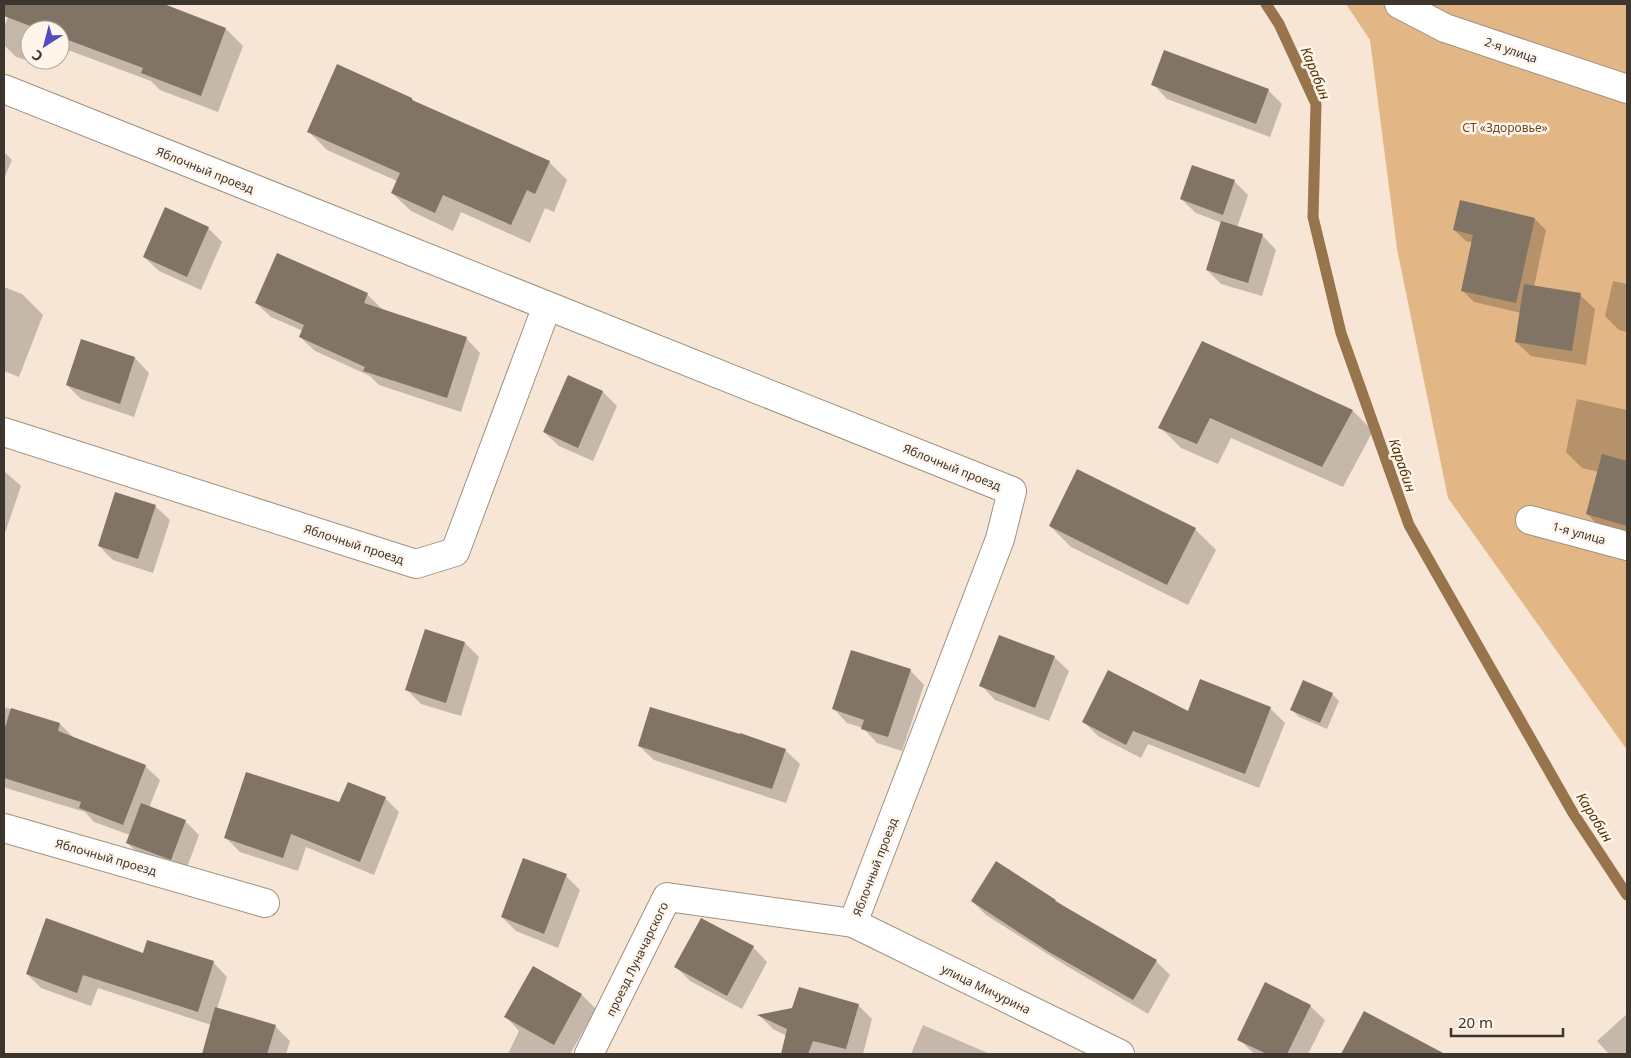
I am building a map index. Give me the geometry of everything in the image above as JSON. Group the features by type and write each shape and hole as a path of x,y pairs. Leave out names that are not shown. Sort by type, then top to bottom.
{"street":[{"name":"2-я улица","path":"1399,4 1445,28 1627,89"},
{"name":"Яблочный проезд","path":"4,89 1012,491 1000,539 853,924"},
{"name":"Яблочный проезд","path":"4,432 416,564 455,552 546,306"},
{"name":"1-я улица","path":"1530,520 1627,546"},
{"name":"Яблочный проезд","path":"4,828 265,903"},
{"name":"проезд Луначарского","path":"589,1054 667,897 853,924"},
{"name":"улица Мичурина","path":"853,924 1118,1054"}],"green space":[{"name":"СТ «Здоровье»","path":"1346,4 1627,4 1627,750 1448,498 1397,249 1370,40"}],"building":[{"path":"4,4 164,4 226,28 201,96 141,73 143,68 70,41 70,20 20,20 20,22 4,16"},
{"path":"1164,50 1269,89 1256,124 1151,85"},
{"path":"337,64 412,98 412,100 550,161 535,194 527,190 511,225 443,195 435,213 391,193 400,173 307,132"},
{"path":"1192,165 1235,180 1223,215 1180,199"},
{"path":"1460,200 1535,218 1516,303 1461,291 1473,235 1453,230"},
{"path":"165,207 209,227 187,277 143,257"},
{"path":"1221,221 1263,234 1248,283 1206,270"},
{"path":"277,253 368,293 364,303 467,337 447,398 363,371 365,367 299,337 304,325 255,303"},
{"path":"1524,284 1581,293 1572,351 1515,342"},
{"path":"81,339 135,357 120,404 66,385"},
{"path":"1202,341 1353,410 1322,467 1210,418 1197,444 1158,428"},
{"path":"568,375 603,391 578,448 543,432"},
{"path":"1602,454 1627,461 1627,526 1586,514"},
{"path":"1077,469 1196,528 1167,585 1049,526"},
{"path":"115,492 156,505 138,559 98,546"},
{"path":"425,629 465,642 446,703 405,690"},
{"path":"999,635 1055,656 1035,708 979,686"},
{"path":"851,650 911,669 888,737 861,729 864,720 832,709"},
{"path":"1108,670 1188,711 1200,679 1271,707 1245,774 1133,731 1126,745 1082,722"},
{"path":"1303,680 1333,693 1320,723 1290,710"},
{"path":"650,707 740,733 786,749 772,789 638,746"},
{"path":"11,708 60,723 58,731 146,765 123,825 79,808 81,802 4,778 4,731"},
{"path":"246,772 339,802 348,782 386,797 360,862 291,834 283,858 224,838"},
{"path":"141,803 186,820 171,860 126,843"},
{"path":"523,858 567,874 544,934 501,917"},
{"path":"996,861 1055,901 1157,960 1133,1000 1049,952 971,901"},
{"path":"46,918 143,953 147,940 214,961 198,1012 83,975 77,993 26,974"},
{"path":"701,918 754,946 727,996 674,967"},
{"path":"533,966 582,994 554,1045 504,1017"},
{"path":"1265,982 1311,1005 1287,1054 1267,1054 1237,1040"},
{"path":"799,987 859,1004 846,1049 813,1041 808,1054 781,1054 787,1029 757,1015 792,1008"},
{"path":"215,1007 276,1025 267,1054 202,1054"},
{"path":"1364,1011 1445,1054 1341,1054"}],"waterway":[{"name":"Карабин","path":"1266,4 1279,24 1316,104 1313,217 1341,333 1409,525 1573,813 1627,895"}]}
